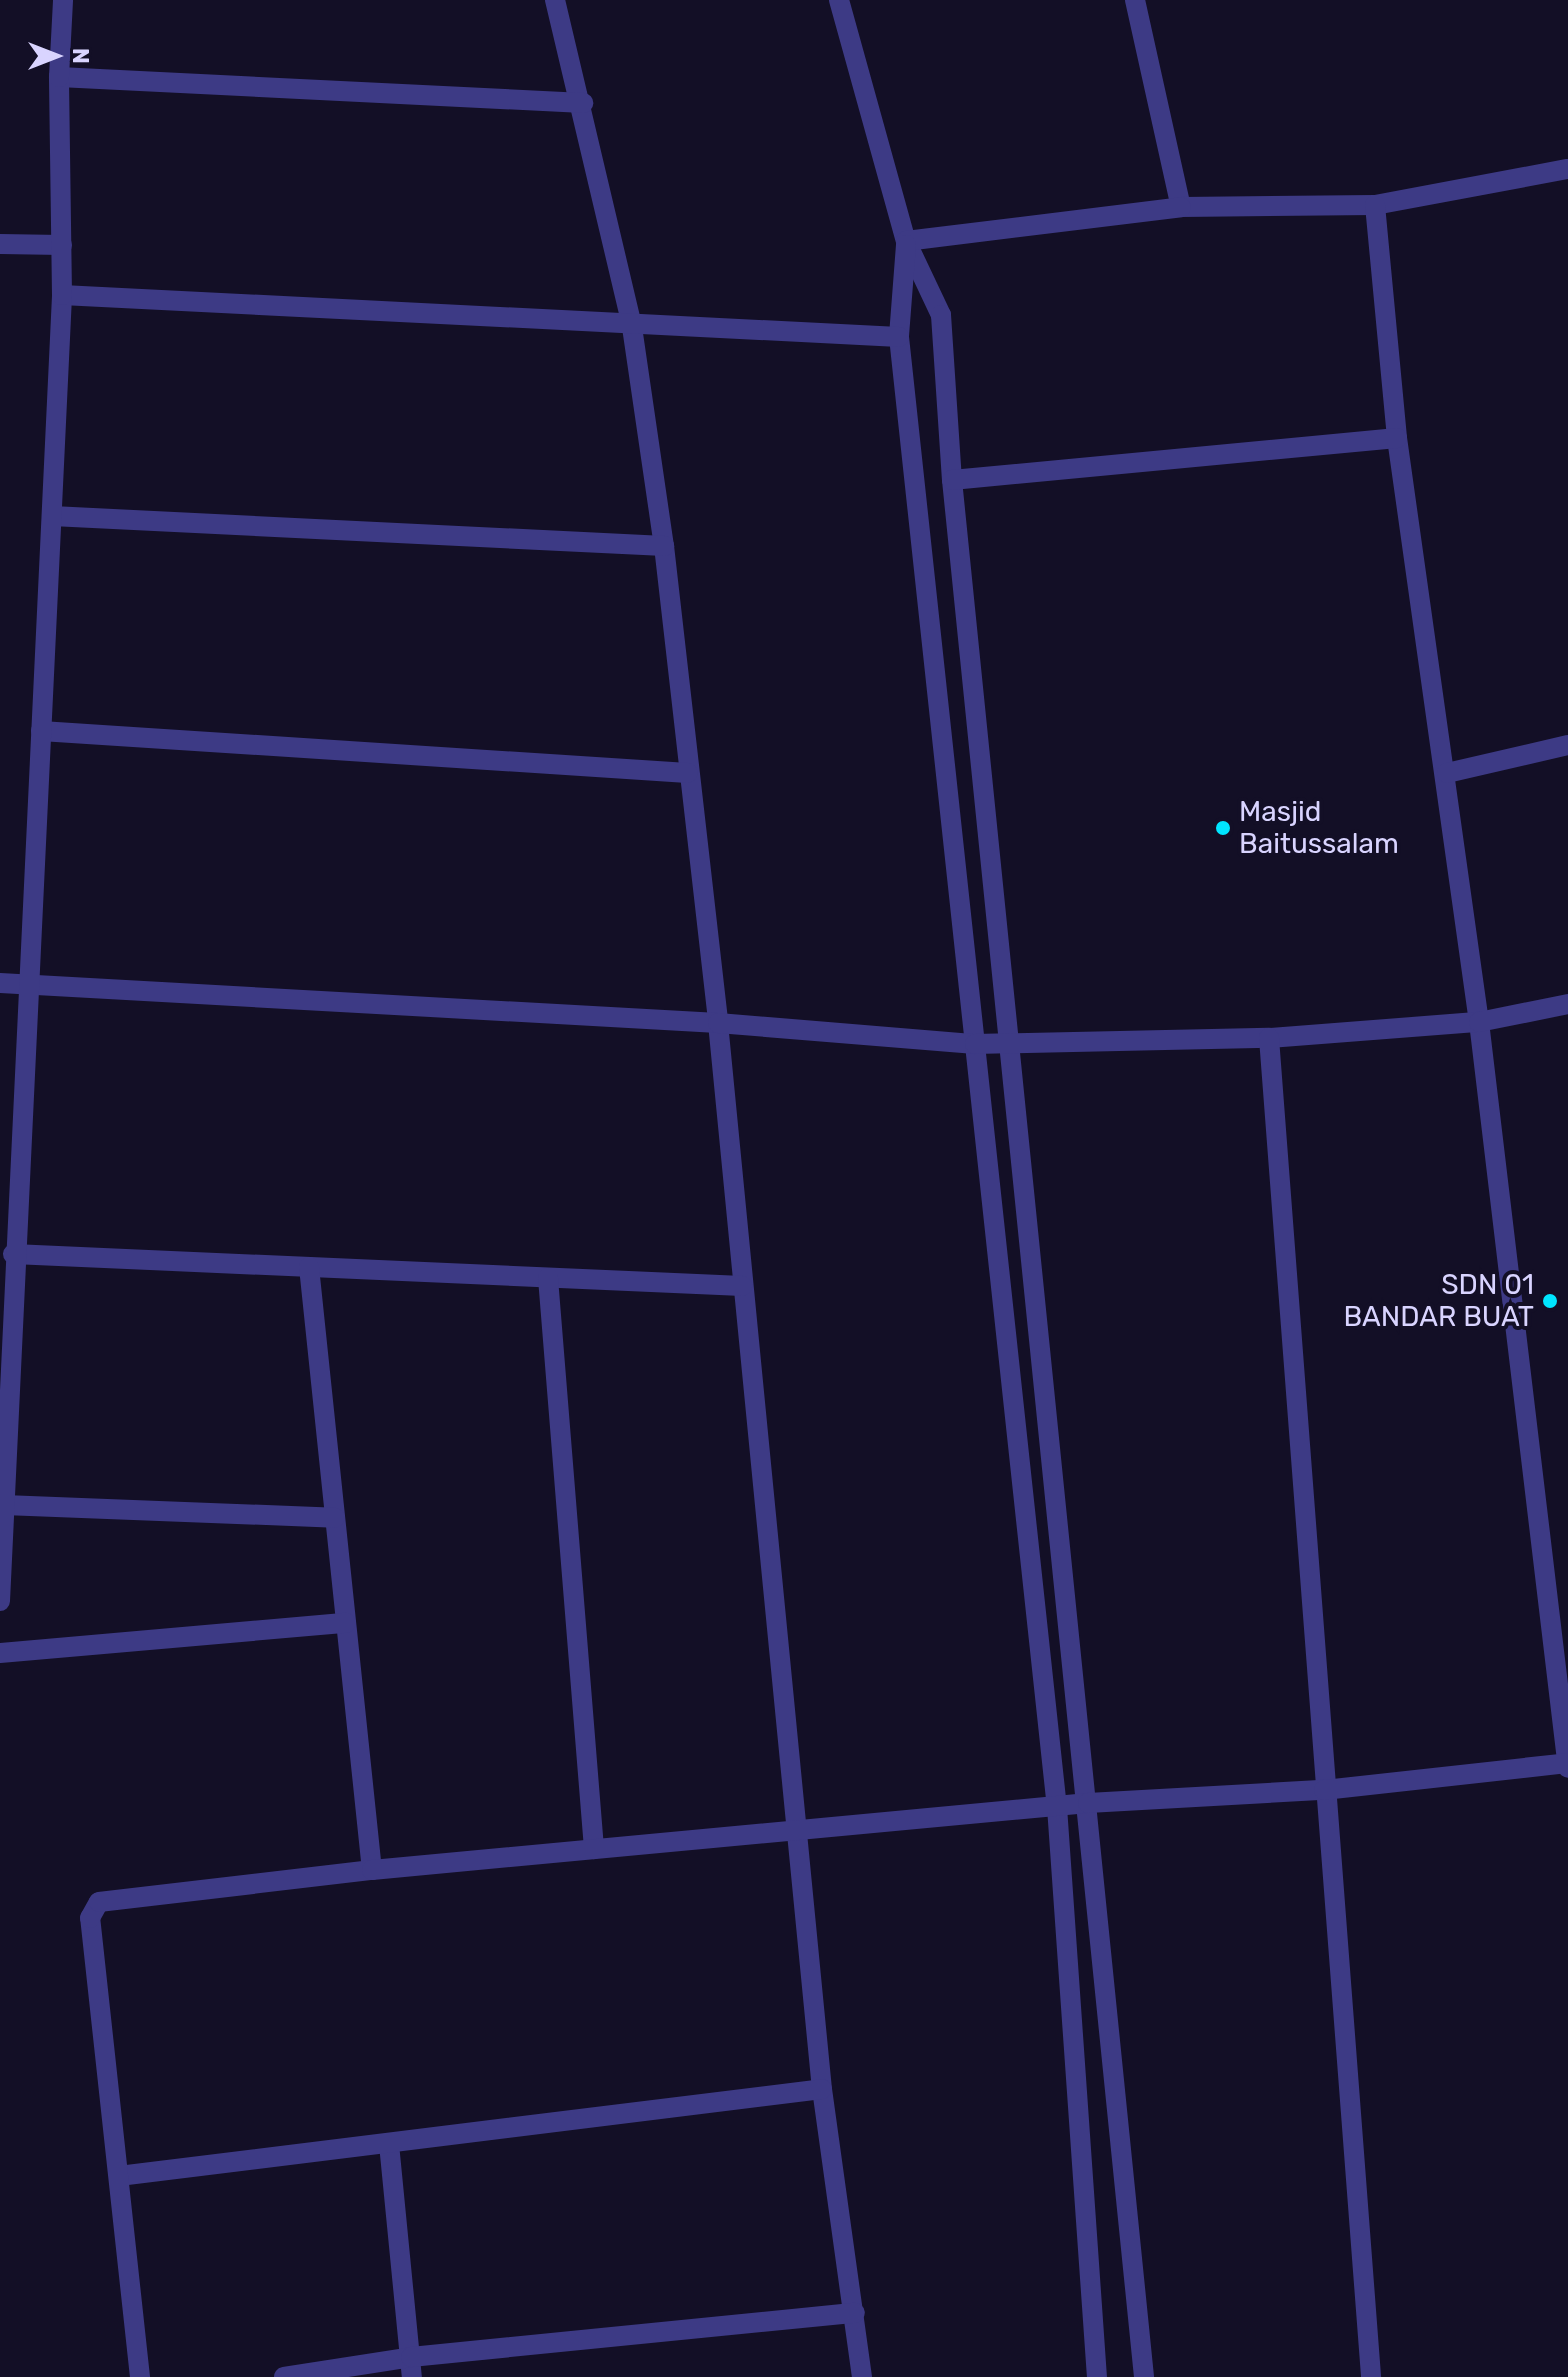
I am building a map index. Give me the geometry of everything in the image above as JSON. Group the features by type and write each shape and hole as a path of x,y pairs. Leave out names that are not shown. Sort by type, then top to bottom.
{"street":[{"path":"0,1601 13,1254 33,984 41,731 62,295 59,77 63,0"},
{"path":"555,0 583,103 632,327 664,546 718,1023 822,2089 862,2377"},
{"path":"839,0 906,241 941,315 952,480 1144,2377"},
{"path":"1135,0 1181,207"},
{"path":"59,77 583,103"},
{"path":"906,241 1181,207 1375,205 1568,169"},
{"path":"140,2377 90,1918 94,1905 372,1870 1088,1803 1324,1790 1568,1765 1447,773 1397,438 1375,205"},
{"path":"906,241 899,337 1057,1807 1097,2377"},
{"path":"0,244 62,245"},
{"path":"62,295 632,327 899,337"},
{"path":"952,480 1397,438"},
{"path":"52,516 664,546"},
{"path":"41,731 688,773"},
{"path":"1447,773 1568,745"},
{"path":"0,983 718,1023 975,1044 1269,1038 1479,1022 1568,1004"},
{"path":"1269,1038 1371,2377"},
{"path":"13,1254 742,1286"},
{"path":"309,1267 372,1870"},
{"path":"548,1278 594,1849"},
{"path":"4,1505 335,1518"},
{"path":"0,1653 346,1623"},
{"path":"119,2176 822,2089"},
{"path":"389,2144 412,2367"},
{"path":"284,2377 412,2367 855,2313"}],"place":[{"name":"Masjid Baitussalam","path":"1223,828"},
{"name":"SDN 01 BANDAR BUAT","path":"1550,1301"}]}
